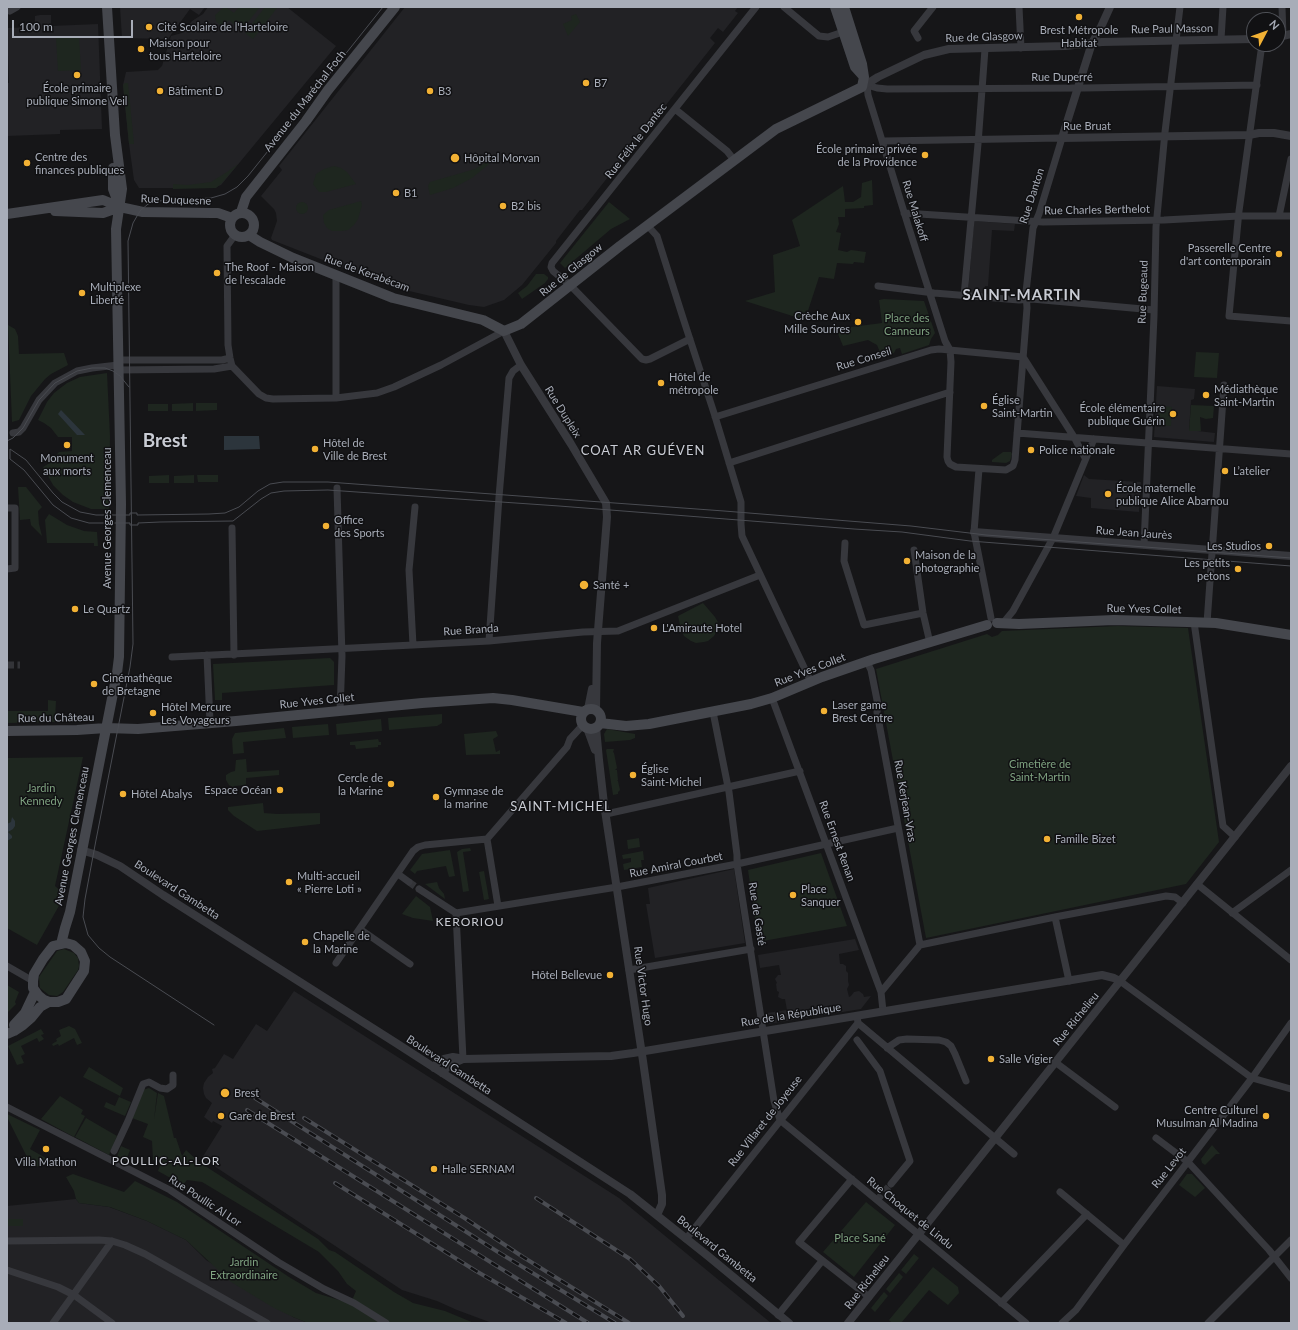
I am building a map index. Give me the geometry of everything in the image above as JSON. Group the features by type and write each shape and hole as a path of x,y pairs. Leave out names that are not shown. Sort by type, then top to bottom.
{"main road":[{"path":"107,7 115,135 113,189 120,207"},
{"name":"Avenue du Maréchal Foch","path":"236,215 246,197 306,121 328,90 395,7"},
{"path":"836,7 855,67 864,83"},
{"path":"844,7 862,64 864,83"},
{"name":"Rue de Glasgow","path":"504,331 521,324 647,225 776,129 864,83"},
{"name":"Rue Duquesne","path":"7,214 103,200 120,207 147,212 218,213 236,215"},
{"name":"Avenue Georges Clemenceau","path":"62,944 64,928 70,912 117,673 120,645 119,578 121,504 116,229 120,207"},
{"path":"247,213 250,215 254,222 253,230 249,235 242,237 235,235 231,230 230,226 236,215 247,213"},
{"name":"Rue de Kerabécam","path":"249,235 293,258 393,298 483,320 504,331"},
{"name":"Rue Yves Collet","path":"106,728 138,729 493,698 504,698 530,703 591,719 626,726 639,725 713,712 772,698 867,662 995,622 1019,624 1114,620 1194,622 1291,635"},
{"name":"Rue du Château","path":"7,731 57,731 106,728"},
{"path":"62,944 73,945 79,950 84,959 84,970 66,999 58,1002 49,1002 40,998 35,992 33,981 34,974 48,951 53,946 62,944"},
{"path":"7,1033 25,1013 35,992"},
{"path":"7,1033 23,1025 40,1007 49,1002"}],"street":[{"path":"9,11 17,7"},
{"name":"Rue Félix le Dantec","path":"690,338 650,359 642,359 571,286 553,271 551,267 552,263 756,7"},
{"path":"784,7 819,36 828,37 843,32"},
{"path":"918,38 914,31 933,7"},
{"path":"1019,7 1021,48"},
{"name":"Rue Danton","path":"979,469 1006,470 1013,466 1015,460 1024,357 1029,261 1033,228 1092,43 1110,7"},
{"name":"Rue Bugeaud","path":"1144,545 1157,220 1180,7"},
{"path":"1221,39 1223,7"},
{"name":"Rue Paul Masson","path":"1092,43 1246,39"},
{"name":"Rue de Glasgow","path":"864,83 924,55 949,49 1021,48 1092,43"},
{"path":"964,296 972,218 985,49"},
{"path":"1261,52 1238,216 1230,316 1291,321"},
{"name":"Rue Duperré","path":"864,83 877,88 1077,88 1257,85"},
{"name":"Rue Malakoff","path":"864,83 945,341 950,350"},
{"path":"675,109 727,151 734,160"},
{"name":"Rue Bruat","path":"883,141 1249,135 1259,133 1274,133 1291,136"},
{"path":"1279,216 1291,158"},
{"name":"Rue Charles Berthelot","path":"904,213 1036,221 1157,220 1238,216 1291,216"},
{"path":"647,225 657,236 729,462 741,502 742,536 811,682"},
{"path":"118,365 214,369 232,366 228,345 227,246 235,235"},
{"path":"336,276 336,398"},
{"path":"878,286 964,296 1040,300 1154,310"},
{"name":"Rue de Glasgow","path":"232,366 259,394 266,398 336,398 366,395 394,387 448,362 504,331"},
{"name":"Rue Dupleix","path":"504,331 521,365 606,503 607,517 598,632"},
{"name":"Rue Conseil","path":"715,417 932,350 950,350 1024,357"},
{"path":"950,350 947,457 950,464 956,468 979,469 974,532 995,622 1013,611 1053,538 1094,439"},
{"path":"1024,357 1074,437 1085,458"},
{"path":"13,433 19,432 23,428 39,400 55,382 77,371 118,365 222,360 230,358"},
{"path":"489,641 510,378 513,371 521,365"},
{"path":"1207,623 1224,385"},
{"path":"729,462 950,392"},
{"path":"1017,433 1291,454"},
{"path":"338,488 341,649 340,711"},
{"path":"413,645 409,570 415,507"},
{"path":"7,569 15,568 11,508"},
{"path":"232,528 234,655"},
{"name":"Rue Jean Jaurès","path":"974,532 1291,556"},
{"path":"845,543 844,561 864,625 922,613"},
{"path":"914,550 922,613 930,643"},
{"name":"Rue Branda","path":"172,657 489,641 583,632 618,631 760,575"},
{"path":"1194,622 1223,826 1235,837"},
{"path":"336,963 413,851 418,847 425,845 487,839 567,747 570,739 591,719 598,632"},
{"path":"207,656 210,722"},
{"name":"Rue Kerjean-Vras","path":"867,662 871,670 878,705 877,712 920,945"},
{"name":"Rue Ernest Renan","path":"772,698 881,992"},
{"name":"Rue de Gasté","path":"713,712 728,787 737,864 774,1101 780,1120"},
{"name":"Rue Victor Hugo","path":"591,719 599,760 662,1195 662,1204 657,1215"},
{"name":"Rue Richelieu","path":"848,1323 1197,884 1235,837 1288,777 1291,766"},
{"path":"606,814 800,771"},
{"name":"Rue Amiral Courbet","path":"456,913 617,887 737,864 898,828"},
{"path":"487,839 498,906"},
{"name":"Boulevard Gambetta","path":"81,850 97,855 120,866 630,1194 789,1323"},
{"path":"1232,913 1291,870"},
{"path":"398,874 409,882"},
{"path":"1197,884 1291,960"},
{"path":"418,889 456,913 463,1059"},
{"path":"883,1011 881,992 920,945 1166,896 1175,897 1183,902"},
{"path":"1055,917 1069,981"},
{"path":"360,928 410,964"},
{"path":"629,970 751,949"},
{"path":"7,966 33,981"},
{"name":"Rue de la République","path":"434,1068 438,1063 453,1057 463,1059 611,1056 763,1031 857,1020 883,1011 1102,975 1120,981"},
{"path":"1120,981 1252,1078 1291,1089"},
{"path":"857,1020 887,1048 1014,1154"},
{"name":"Rue Villaret de Joyeuse","path":"686,1239 857,1020"},
{"name":"Rue Levot","path":"1062,1323 1076,1310 1252,1078 1291,1023"},
{"path":"887,1048 899,1040 907,1039 939,1040 946,1042 951,1046 966,1081"},
{"path":"857,1040 880,1071 910,1161 891,1184"},
{"name":"Rue de la République","path":"442,1073 449,1065 463,1059"},
{"path":"1055,1062 1115,1107"},
{"path":"114,1151 143,1084 149,1082 160,1088 167,1089 173,1085 173,1075"},
{"name":"Rue Poullic Al Lor","path":"7,1108 176,1194 278,1262 324,1289 354,1303 386,1323"},
{"name":"Rue Choquet de Lindu","path":"780,1120 1026,1323"},
{"path":"1156,1138 1188,1162 1232,1209 1291,1278"},
{"path":"852,1179 799,1242 869,1297"},
{"path":"1060,1192 1124,1245"},
{"path":"1001,1302 1087,1214"},
{"path":"1208,1323 1291,1240"},
{"path":"7,1241 112,1241 145,1254 267,1323"},
{"path":"53,1323 112,1241"},
{"path":"778,1315 822,1261"},
{"path":"7,1270 58,1287 74,1295 112,1323"}],"shaded area":[{"name":"Cité Scolaire de l'Harteloire","path":"120,7 205,7 199,15 190,9 168,39 122,38"},
{"path":"208,7 287,7 336,46 221,185 213,188 139,188 134,180 129,144 123,85 126,72 158,70 162,66 171,36 182,33 192,21 203,14"},
{"name":"Hôpital Morvan","path":"405,7 738,7 735,11 738,13 723,32 718,28 710,38 715,43 631,149 632,150 617,170 615,168 582,210 580,210 556,243 522,285 504,300 484,307 469,305 392,287 272,240 271,238 277,221 276,213 261,196 282,170 279,166"},
{"name":"École primaire publique Simone Veil","path":"51,15 51,26 98,24 102,129 60,130 60,134 7,136 7,83 9,83 7,28 35,27 35,16"},
{"path":"974,221 1015,224 1014,231 992,230 988,286 985,286 984,294 968,293"},
{"name":"École élémentaire publique Guérin","path":"1157,386 1195,389 1194,399 1191,400 1189,430 1215,433 1214,442 1154,437"},
{"path":"61,410 85,435 77,435 58,414"},
{"path":"224,436 259,436 260,449 224,450"},
{"name":"École maternelle publique Alice Abarnou","path":"1084,475 1089,479 1141,482 1139,512 1091,508 1091,498 1076,496"},
{"path":"12,817 15,821 15,826 8,832 12,838 7,841 7,824 11,822"},
{"path":"734,869 745,943 655,958 646,904 650,904 648,888"},
{"path":"855,939 859,950 839,954 840,964 846,966 846,971 848,973 849,985 847,989 849,997 854,992 859,991 864,997 871,996 861,1009 768,1024 767,1013 787,1010 785,999 778,997 779,992 777,991 777,983 775,979 778,975 781,975 779,965 760,968 758,955"},
{"path":"294,991 619,1198 771,1323 492,1323 437,1301 402,1290 202,1158 222,1126 213,1121 212,1123 204,1117 212,1103 204,1094 204,1083 213,1073 212,1069 215,1068 224,1054 233,1059 256,1024 267,1031"},
{"path":"76,1199 79,1203 109,1207 147,1221 186,1240 206,1260 293,1317 308,1323 7,1323 7,1206"}],"green space":[{"path":"226,7 234,13 239,7 260,7 244,27 238,23 236,26 229,20 223,28 216,21 215,15"},
{"path":"265,7 277,8 253,39 245,33"},
{"path":"576,14 580,22 568,36 563,24 572,20 571,16"},
{"path":"79,37 81,70 58,71 56,38"},
{"path":"128,83 134,144 129,144 123,85"},
{"path":"495,154 488,165 472,178 453,188 430,195 428,186 430,182 475,169 488,161"},
{"path":"238,164 216,188 173,189 173,184 188,185 211,182"},
{"path":"334,166 347,172 356,184 326,192 319,192 313,184 316,174 324,169"},
{"path":"872,180 873,205 864,206 864,208 845,209 845,217 838,217 839,224 836,232 841,233 838,250 847,252 851,250 866,252 864,263 837,263 834,279 819,277 805,320 745,301 775,292 773,255 800,246 792,220 843,186 845,202 853,202 861,197 862,183"},
{"path":"361,201 362,205 358,219 348,230 332,231 327,228 324,223 323,215 329,210"},
{"path":"300,202 304,202 308,208 304,214 300,214 296,210 296,206"},
{"path":"609,202 630,219 611,229 565,268 560,263"},
{"path":"536,274 544,274 548,277 548,279 545,283 522,299 518,293 527,286"},
{"name":"Place des Canneurs","path":"879,300 924,301 935,333 929,345 902,354 900,348 896,349 894,353 882,357 877,345 868,340 843,346 836,329 882,323"},
{"path":"8,325 15,329 18,336 19,354 64,353 68,365 45,379 31,396 19,420 12,422"},
{"path":"1196,352 1219,353 1217,378 1194,377"},
{"path":"107,373 110,436 109,509 91,509 73,502 63,495 53,485 43,467 48,464 59,452 72,451 72,437 58,437 51,428 38,420 47,402 54,393 67,383 80,377"},
{"path":"193,403 193,411 172,411 172,404"},
{"path":"196,403 217,403 217,410 196,411"},
{"path":"148,404 168,404 168,411 148,411"},
{"path":"1191,405 1214,406 1213,418 1206,419 1200,417 1201,431 1189,431"},
{"path":"1160,406 1172,407 1171,426 1158,425"},
{"path":"1003,452 1011,452 1012,454 1010,461 1006,463 992,462 992,460"},
{"path":"169,475 169,483 149,483 149,476"},
{"path":"194,475 194,483 174,483 174,476"},
{"path":"197,475 218,475 218,482 198,482"},
{"path":"18,487 26,487 42,507 38,511 42,536 31,525 30,519 20,520"},
{"path":"49,514 67,525 84,531 97,532 98,546 94,546 94,543 47,543 45,520"},
{"path":"703,603 719,624 714,636 708,641 696,643 684,636 678,616"},
{"name":"Cimetière de Saint-Martin","path":"1118,626 1188,628 1219,842 1186,884 926,938 876,669 987,634 992,637 998,635 1002,631"},
{"path":"330,658 334,662 334,685 222,693 222,700 215,700 213,664"},
{"path":"48,700 56,701 55,722 7,723 7,711 48,711"},
{"path":"442,714 442,723 437,726 389,730 388,718"},
{"path":"381,719 382,731 337,735 336,724"},
{"path":"328,724 329,735 293,738 292,727"},
{"path":"284,728 286,738 243,742 244,753 233,754 232,739 235,733"},
{"path":"607,729 635,734 635,738 630,740 605,742 604,734"},
{"path":"496,731 498,736 493,739 496,752 500,750 500,754 466,755 464,734"},
{"path":"378,739 379,742 381,742 381,745 378,745 378,747 356,749 355,745 350,745 350,742"},
{"path":"614,749 613,752 617,768 615,770 617,770 617,781 620,790 618,794 613,795 606,750"},
{"name":"Jardin Kennedy","path":"83,757 55,886 65,895 37,945 7,928 7,758"},
{"path":"246,759 247,772 279,770 279,775 246,778 246,785 233,787 229,785 226,780 226,775 235,771 236,760"},
{"path":"263,803 264,813 320,813 320,824 257,831 234,816 228,810 228,807"},
{"path":"639,838 640,847 628,849 627,840"},
{"path":"470,848 471,851 463,852 469,891 463,892 457,852 462,849"},
{"path":"450,850 455,876 449,877 446,866 417,871 415,874 410,870 422,854"},
{"path":"643,851 644,860 641,860 642,867 624,870 623,864 631,862 631,858 623,859 622,855"},
{"name":"Place Sanquer","path":"821,853 847,926 763,941 760,919 755,919 748,870"},
{"path":"484,871 489,899 484,900 479,872"},
{"path":"437,882 439,888 444,894 445,899 425,884"},
{"path":"416,896 430,907 433,921 413,918 402,914"},
{"path":"64,949 74,953 78,958 78,970 63,992 57,996 49,995 40,988 39,977 57,951"},
{"path":"7,985 19,992 15,1002 16,1004 7,1013"},
{"path":"69,1026 75,1029 82,1043 77,1045 74,1038 59,1046 58,1044 53,1046 52,1044 57,1041 56,1039 61,1036 59,1030"},
{"path":"41,1029 44,1034 41,1035 44,1039 39,1042 37,1038 21,1046 25,1054 21,1056 24,1063 17,1065 8,1046"},
{"path":"89,1067 123,1088 120,1096 83,1077"},
{"name":"Jardin Extraordinaire","path":"149,1088 157,1093 154,1120 158,1093 164,1096 174,1138 176,1138 182,1156 186,1150 199,1162 318,1239 329,1250 335,1252 413,1303 445,1311 474,1323 308,1323 274,1308 231,1282 186,1240 147,1221 110,1207 79,1203 66,1177 73,1174 124,1192 135,1181 177,1202 289,1277 316,1293 349,1303 353,1298 356,1291 347,1284 338,1271 319,1252 202,1182 187,1180 183,1185 158,1171 161,1163 153,1160 152,1141 143,1137 148,1124 132,1118 143,1090"},
{"path":"60,1096 83,1110 81,1114 85,1116 74,1137 41,1119"},
{"path":"119,1097 131,1102 125,1116 104,1107 106,1102 115,1106"},
{"path":"7,1114 40,1130 30,1149 51,1161 51,1165 32,1167 7,1117"},
{"path":"86,1118 117,1136 109,1155 75,1137"},
{"path":"1212,1145 1220,1154 1216,1154 1205,1165 1202,1163 1201,1159"},
{"path":"121,1146 130,1150 127,1158 134,1161 133,1162 116,1159"},
{"path":"1187,1174 1192,1174 1205,1188 1195,1197 1179,1185"},
{"name":"Place Sané","path":"866,1202 895,1225 854,1277 823,1252"},
{"path":"7,1219 23,1219 23,1226 7,1226"},
{"path":"914,1254 919,1258 906,1274 901,1270"},
{"path":"933,1267 958,1287 959,1293 948,1305 929,1290 901,1323 892,1323 889,1320"},
{"path":"899,1273 903,1277 890,1293 886,1289"},
{"path":"884,1292 888,1296 875,1312 871,1308"}],"tunnel":[{"path":"7,665 20,665"},
{"path":"409,882 419,889"},
{"path":"877,1200 891,1184"}],"tram line":[{"path":"214,1025 110,957 99,948 88,935 83,917 85,899 130,667 133,644 128,241 133,223 140,211 148,204 157,201 211,198 225,194 237,187 248,176 383,7"},
{"path":"7,441 13,438 23,428 39,400 55,383 77,371 92,368 105,368 120,376 129,387"},
{"path":"1291,558 986,535 911,526 724,511 328,482 283,482 270,484 258,491 239,507 225,513 137,515 137,513 130,513 130,515 96,515 80,512 62,502 26,460 10,449 10,459 24,470 53,505 71,518 89,523 130,523 130,525 138,525 138,523 160,522 233,521 271,493 284,491 328,490 902,532 970,541 1291,566"}],"railway":[{"path":"255,1098 498,1252 615,1323"},
{"path":"247,1110 588,1323"},
{"path":"304,1118 629,1323"},
{"path":"335,1183 476,1271 566,1323"},
{"path":"536,1198 630,1259 659,1286 683,1316"}],"place":[{"name":"Brest Métropole Habitat","path":"1079,17"},
{"name":"Cité Scolaire de l'Harteloire","path":"149,27"},
{"name":"Maison pour tous Harteloire","path":"141,49"},
{"name":"École primaire publique Simone Veil","path":"77,75"},
{"name":"B7","path":"586,83"},
{"name":"Bâtiment D","path":"160,91"},
{"name":"B3","path":"430,91"},
{"name":"École primaire privée de la Providence","path":"925,155"},
{"name":"Hôpital Morvan","path":"455,158"},
{"name":"Centre des finances publiques","path":"27,163"},
{"name":"B1","path":"396,193"},
{"name":"B2 bis","path":"503,206"},
{"name":"Passerelle Centre d'art contemporain","path":"1279,254"},
{"name":"The Roof - Maison de l'escalade","path":"217,273"},
{"name":"Multiplexe Liberté","path":"82,293"},
{"name":"Crèche Aux Mille Sourires","path":"858,322"},
{"name":"Hôtel de métropole","path":"661,383"},
{"name":"Médiathèque Saint-Martin","path":"1206,395"},
{"name":"Église Saint-Martin","path":"984,406"},
{"name":"École élémentaire publique Guérin","path":"1173,414"},
{"name":"Monument aux morts","path":"67,445"},
{"name":"Hôtel de Ville de Brest","path":"315,449"},
{"name":"Police nationale","path":"1031,450"},
{"name":"L’atelier","path":"1225,471"},
{"name":"École maternelle publique Alice Abarnou","path":"1108,494"},
{"name":"Office des Sports","path":"326,526"},
{"name":"Les Studios","path":"1269,546"},
{"name":"Maison de la photographie","path":"907,561"},
{"name":"Les petits petons","path":"1238,569"},
{"name":"Santé +","path":"584,585"},
{"name":"Le Quartz","path":"75,609"},
{"name":"L'Amiraute Hotel","path":"654,628"},
{"name":"Cinémathèque de Bretagne","path":"94,684"},
{"name":"Laser game Brest Centre","path":"824,711"},
{"name":"Hôtel Mercure Les Voyageurs","path":"153,713"},
{"name":"Église Saint-Michel","path":"633,775"},
{"name":"Cercle de la Marine","path":"391,784"},
{"name":"Espace Océan","path":"280,790"},
{"name":"Hôtel Abalys","path":"123,794"},
{"name":"Gymnase de la marine","path":"436,797"},
{"name":"Famille Bizet","path":"1047,839"},
{"name":"Multi-accueil « Pierre Loti »","path":"289,882"},
{"name":"Place Sanquer","path":"793,895"},
{"name":"Chapelle de la Marine","path":"305,942"},
{"name":"Hôtel Bellevue","path":"610,975"},
{"name":"Salle Vigier","path":"991,1059"},
{"name":"Brest","path":"225,1093"},
{"name":"Gare de Brest","path":"221,1116"},
{"name":"Centre Culturel Musulman Al Madina","path":"1266,1116"},
{"name":"Villa Mathon","path":"46,1149"},
{"name":"Halle SERNAM","path":"434,1169"}],"district":[{"name":"SAINT-MARTIN","path":"1022,295"},
{"name":"Brest","path":"165,441"},
{"name":"COAT AR GUÉVEN","path":"643,451"},
{"name":"SAINT-MICHEL","path":"561,807"},
{"name":"KERORIOU","path":"470,922"},
{"name":"POULLIC-AL-LOR","path":"166,1161"}]}
